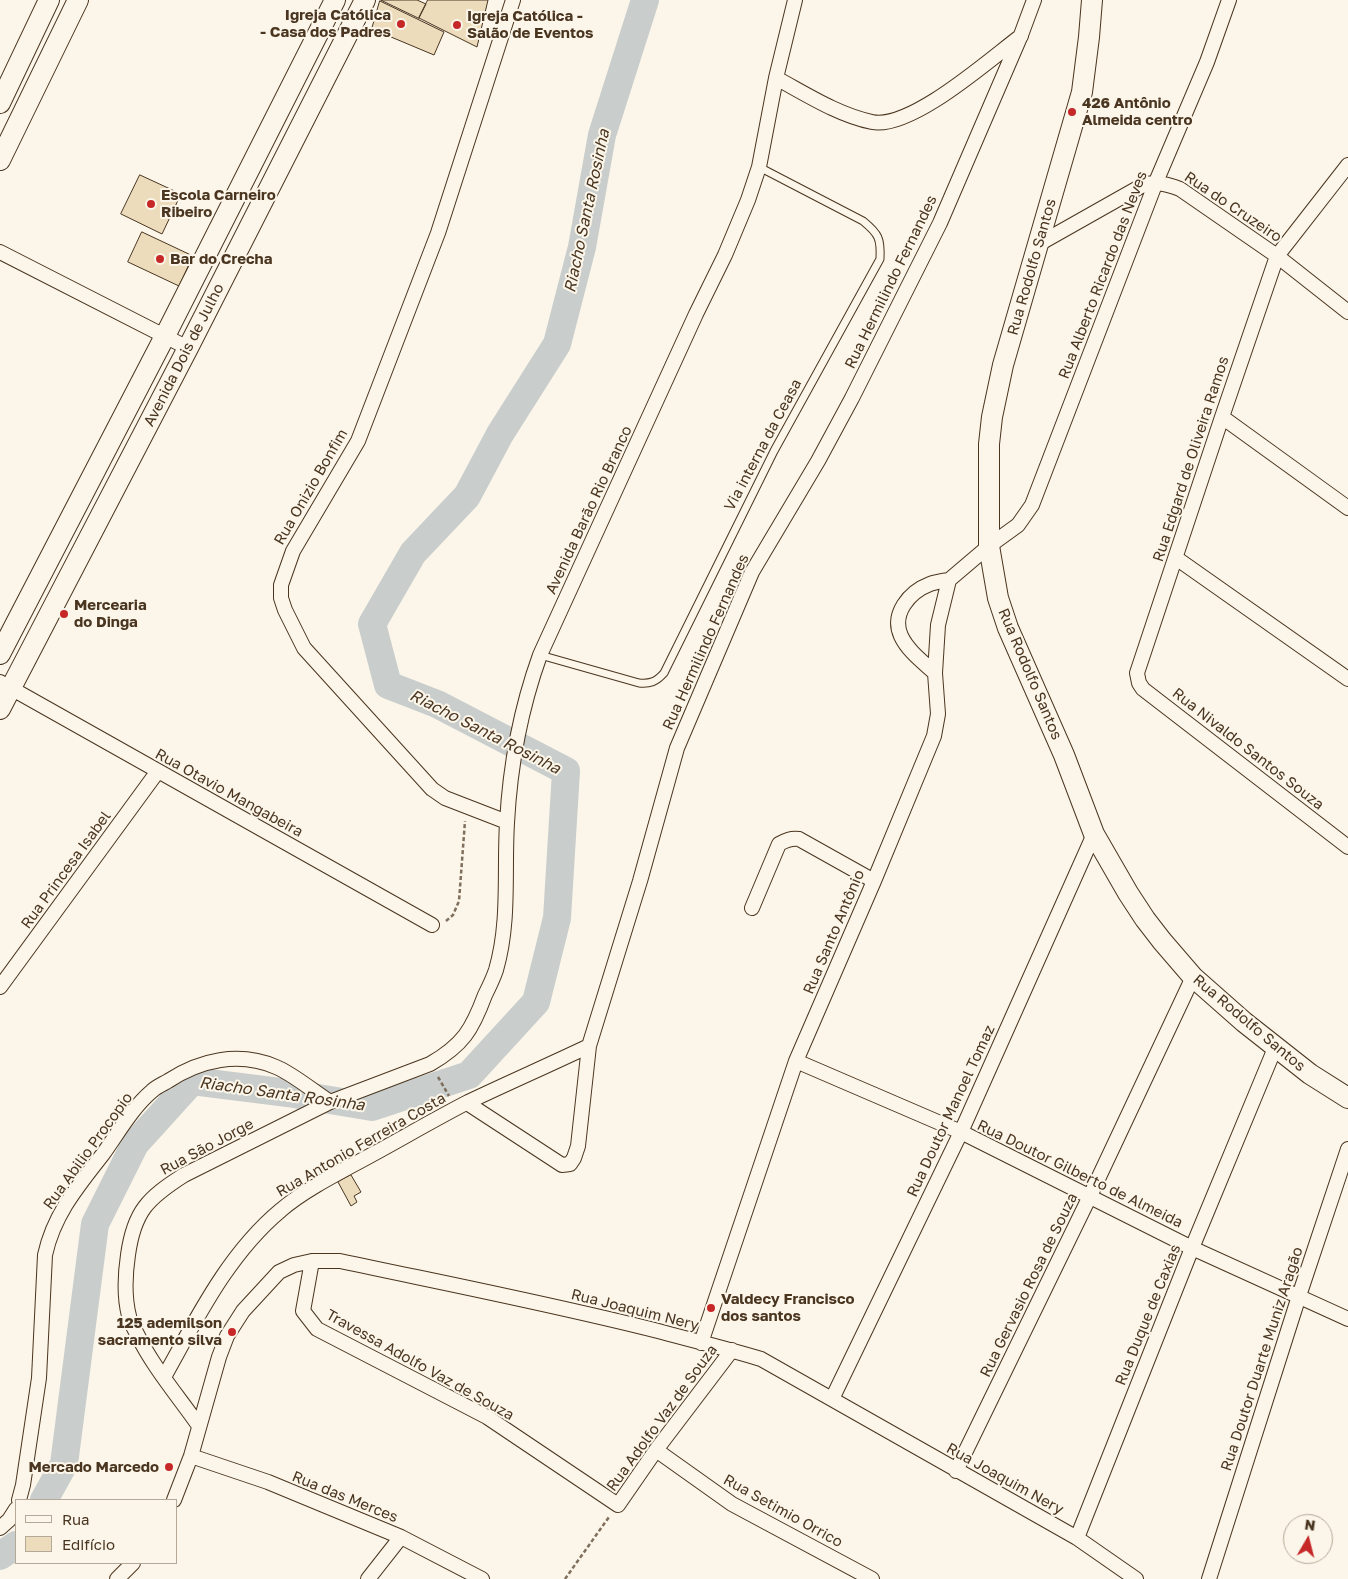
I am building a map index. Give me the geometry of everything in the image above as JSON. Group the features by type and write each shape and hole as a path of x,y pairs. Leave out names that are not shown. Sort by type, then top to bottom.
{"street":[{"path":"0,103 49,0"},
{"path":"0,160 78,0"},
{"name":"Avenida Dois de Julho","path":"0,654 336,0"},
{"name":"Avenida Dois de Julho","path":"0,709 5,685 99,518 188,348 365,0"},
{"name":"Rua Onizio Bonfim","path":"506,822 445,798 432,789 304,648 285,610 281,598 281,585 293,550 358,441 438,233 513,0"},
{"name":"Avenida Barão Rio Branco","path":"330,1102 425,1067 445,1056 463,1039 478,1015 496,971 503,937 506,904 506,822 516,745 528,688 540,655 696,314 725,255 748,200 759,167 776,78 794,0"},
{"name":"Rua Hermilindo Fernandes","path":"467,1103 562,1165 570,1164 574,1158 578,1146 589,1046 640,881 677,748 752,572 844,414 940,223 1021,35 1034,0"},
{"name":"Rua Rodolfo Santos","path":"1092,0 1090,37 1082,92 1003,365 992,417 989,546 998,598 1064,755 1094,834 1145,919 1193,977 1275,1048 1310,1074 1348,1098"},
{"name":"Rua Alberto Ricardo das Neves","path":"989,546 1018,525 1032,504 1156,182 1207,62 1229,0"},
{"path":"776,78 837,111 874,122 898,120 945,93 1021,35"},
{"path":"16,70 39,80"},
{"name":"Rua Edgard de Oliveira Ramos","path":"1137,673 1277,256 1348,165"},
{"path":"1037,245 1145,184 1156,182"},
{"name":"Rua do Cruzeiro","path":"1156,182 1180,189 1277,256 1348,312"},
{"path":"0,252 188,348"},
{"path":"1222,417 1348,508"},
{"path":"76,508 99,518"},
{"path":"935,673 908,648 901,637 898,618 901,609 907,600 918,590 930,584 949,580 989,546"},
{"path":"1176,558 1348,679"},
{"name":"Rua Santo Antônio","path":"701,1342 796,1060 874,881 934,736 938,714 935,673 938,625 949,580"},
{"name":"Rua Nivaldo Santos Souza","path":"1137,673 1139,683 1143,689 1348,847"},
{"name":"Rua Otavio Mangabeira","path":"5,685 432,925"},
{"name":"Rua Princesa Isabel","path":"0,987 158,771"},
{"name":"Rua Doutor Manoel Tomaz","path":"832,1398 961,1132 1094,834"},
{"path":"752,908 779,844 793,838 799,839 874,881"},
{"name":"Rua Gervasio Rosa de Souza","path":"956,1471 1090,1196 1193,977"},
{"name":"Rua Antonio Ferreira Costa","path":"164,1377 204,1305 235,1258 256,1233 281,1210 299,1197 354,1165 467,1103 589,1046"},
{"name":"Rua Duque de Caxias","path":"1077,1538 1192,1248 1275,1048"},
{"name":"Rua Abilio Procopio","path":"19,1499 39,1378 45,1255 50,1235 58,1217 76,1190 135,1110 152,1090 183,1071 204,1062 228,1058 254,1060 277,1067 330,1102"},
{"name":"Rua Doutor Gilberto de Almeida","path":"796,1060 961,1132 1192,1248 1348,1319"},
{"name":"Rua São Jorge","path":"199,1426 146,1352 129,1318 126,1274 131,1235 137,1218 150,1200 184,1174 330,1102"},
{"name":"Rua Doutor Duarte Muniz Aragão","path":"1209,1579 1348,1149"},
{"name":"Rua Joaquim Nery","path":"174,1499 191,1456 227,1336 243,1310 279,1272 294,1265 312,1261 340,1261 515,1297 701,1342 760,1359 1077,1538 1136,1579"},
{"name":"Travessa Adolfo Vaz de Souza","path":"312,1261 303,1311 317,1330 487,1417 618,1505"},
{"name":"Rua Adolfo Vaz de Souza","path":"618,1505 656,1450 732,1350"},
{"name":"Rua Setimio Orrico","path":"656,1450 732,1504 872,1579"},
{"name":"Rua das Merces","path":"191,1456 268,1482 401,1537 482,1579"},
{"path":"0,1528 9,1520 15,1511"},
{"path":"368,1579 401,1537"},
{"path":"117,1579 132,1564"}],"lane":[{"name":"Via interna da Ceasa","path":"540,655 639,683 648,684 658,680 664,673 774,451 880,259 881,246 878,237 874,230 863,221 759,167"}],"path":[{"path":"432,925 445,923 454,915 459,901 466,807"},
{"path":"436,1073 450,1097"},
{"path":"565,1579 618,1505"}],"building":[{"path":"381,0 417,0 426,4 419,18"},
{"name":"Igreja Católica - Salão de Eventos","path":"428,0 488,0 477,47 419,18"},
{"name":"Igreja Católica - Casa dos Padres","path":"380,1 444,32 434,55 372,29"},
{"name":"Escola Carneiro Ribeiro","path":"140,175 181,194 162,234 121,214"},
{"name":"Bar do Crecha","path":"142,232 193,256 179,286 128,262"},
{"path":"351,1175 361,1192 354,1196 357,1202 351,1206 338,1182"}],"waterway":[{"name":"Riacho Santa Rosinha","path":"45,1499 64,1464 95,1224 135,1144 192,1081 288,1093 372,1107 469,1075 536,1002 557,918 566,771 437,704 388,685 372,624 413,553 467,496 500,434 557,344 582,247 602,135 645,0"},
{"name":"Riacho Santa Rosinha","path":"0,1556 15,1546"}],"place":[{"name":"Igreja Católica - Casa dos Padres","path":"401,24"},
{"name":"Igreja Católica - Salão de Eventos","path":"457,25"},
{"name":"426 Antônio Almeida centro","path":"1072,112"},
{"name":"Escola Carneiro Ribeiro","path":"151,204"},
{"name":"Bar do Crecha","path":"160,259"},
{"name":"Mercearia do Dinga","path":"64,614"},
{"name":"Valdecy Francisco dos santos","path":"711,1308"},
{"name":"125 ademilson sacramento silva","path":"232,1332"},
{"name":"Mercado Marcedo","path":"169,1467"}]}
